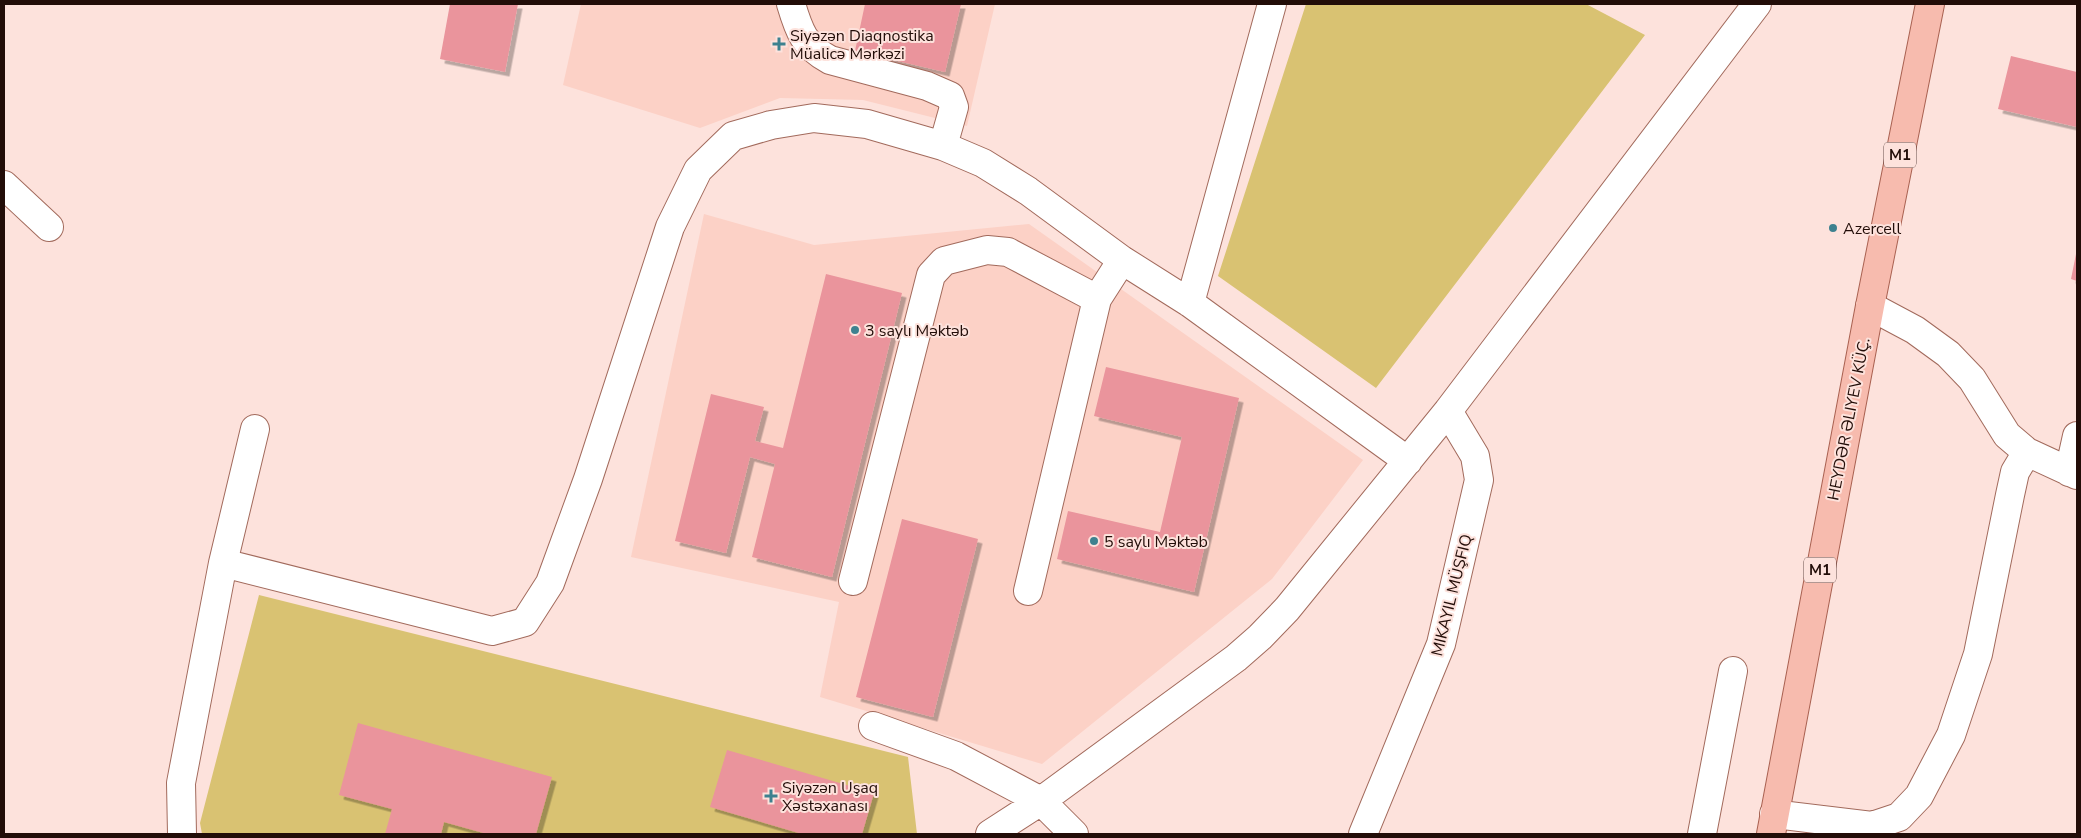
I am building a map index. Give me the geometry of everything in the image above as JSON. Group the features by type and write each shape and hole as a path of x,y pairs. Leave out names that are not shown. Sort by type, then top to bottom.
{"main road":[{"name":"HEYDƏR ƏLIYEV KÜÇ.","path":"1772,824 1870,306 1930,4"}],"street":[{"path":"791,4 797,24 806,42 817,53 830,60 927,86 950,96 954,107 943,146"},
{"path":"1190,303 1272,4"},
{"path":"990,834 1041,801 1236,658 1287,609 1448,411 1758,4"},
{"path":"223,563 492,631 525,622 550,583 588,479 670,227 698,170 732,136 771,125 814,118 867,124 943,146 983,163 1028,191 1122,260 1190,303 1408,462"},
{"path":"4,185 49,227"},
{"path":"853,581 931,275 944,261 987,250 1008,252 1097,299"},
{"path":"1028,592 1097,299 1122,260"},
{"path":"1870,306 1915,330 1948,354 1972,379 2007,435 2027,452 2073,474 2077,436"},
{"path":"1363,834 1442,644 1479,480 1475,456 1448,411"},
{"path":"182,834 180,782 223,563 255,429"},
{"path":"1772,824 1872,826 1899,817 1919,796 1951,735 1978,654 2010,495 2016,472 2027,452"},
{"path":"1702,834 1733,671"},
{"path":"873,726 956,756 1041,801 1074,834"}],"shaded area":[{"name":"Siyəzən Diaqnostika Müalicə Mərkəzi","path":"581,4 995,4 967,126 863,100 780,98 700,128 563,85"},
{"path":"1306,4 1586,4 1645,35 1376,388 1218,276"},
{"path":"704,214 814,245 1029,224 1363,460 1272,579 1042,764 820,697 839,602 631,557"},
{"path":"259,595 908,757 917,834 202,834 200,823"}],"building":[{"path":"450,4 518,4 505,72 440,59"},
{"path":"865,4 961,4 945,72 855,51"},
{"path":"2011,56 2077,72 2077,127 1998,109"},
{"path":"2077,254 2077,281 2071,279"},
{"path":"826,274 902,293 832,577 752,557 775,464 750,457 726,553 675,541 711,394 764,407 755,441 783,448"},
{"path":"1106,367 1239,398 1194,592 1057,559 1068,511 1160,532 1182,437 1094,416"},
{"path":"902,519 978,539 933,717 856,697"},
{"path":"358,723 552,777 536,834 487,834 444,822 441,834 385,834 392,809 339,795"},
{"path":"727,750 874,793 862,834 802,834 710,807"}],"place":[{"name":"Siyəzən Diaqnostika Müalicə Mərkəzi","path":"779,44"},
{"name":"Azercell","path":"1833,228"},
{"name":"3 saylı Məktəb","path":"855,330"},
{"name":"5 saylı Məktəb","path":"1094,541"},
{"name":"Siyəzən Uşaq Xəstəxanası","path":"771,796"}]}
